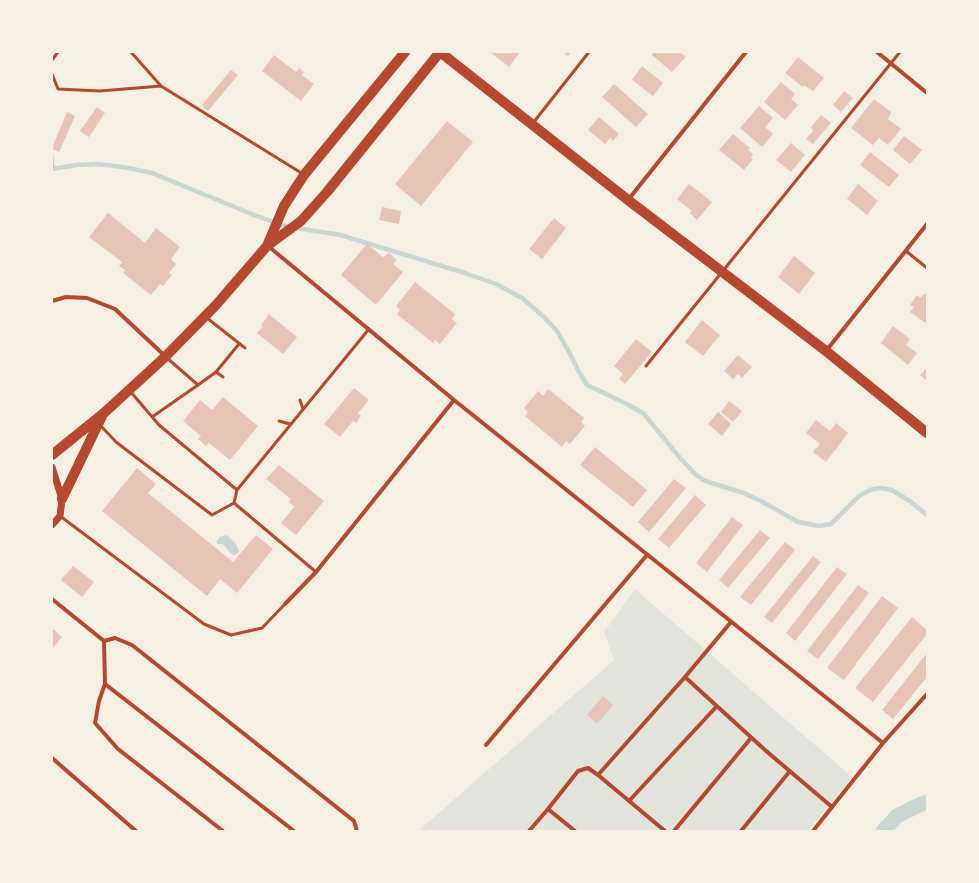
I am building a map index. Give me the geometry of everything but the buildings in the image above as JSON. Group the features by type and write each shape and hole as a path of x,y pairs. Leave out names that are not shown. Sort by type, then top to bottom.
{"highway":[{"path":"267,246 284,206 304,174 405,52"},
{"path":"52,455 104,413 166,357 216,305 267,246 301,221 327,192 440,52 628,200 826,352 927,433"},
{"path":"62,500 104,413"}],"street":[{"path":"628,200 746,52"},
{"path":"877,52 927,92"},
{"path":"826,352 927,224"},
{"path":"267,246 454,400 883,743"},
{"path":"52,301 66,297 87,298 115,309 166,357"},
{"path":"285,604 316,572 454,400"},
{"path":"52,467 62,500 60,516 52,525"},
{"path":"486,744 648,555"},
{"path":"52,599 104,641 105,684 99,700 95,723 118,748 223,831"},
{"path":"598,775 685,677 731,622"},
{"path":"104,641 114,638 132,645 354,822 357,831"},
{"path":"685,677 751,738 832,807"},
{"path":"105,684 294,831"},
{"path":"813,831 883,743 927,694"},
{"path":"629,801 717,706"},
{"path":"674,831 751,738"},
{"path":"52,758 136,831"},
{"path":"529,831 578,771 588,768 665,831"},
{"path":"741,831 790,771"},
{"path":"548,809 575,831"}],"lane":[{"path":"52,60 58,52"},
{"path":"131,52 161,86 304,174"},
{"path":"532,124 589,52"},
{"path":"646,366 900,52"},
{"path":"52,74 58,89 100,90 161,86"},
{"path":"906,251 927,268"},
{"path":"205,317 245,348"},
{"path":"98,423 116,442 212,515 234,503 237,490 369,329"},
{"path":"152,417 216,372 239,344"},
{"path":"166,357 198,385"},
{"path":"216,372 223,377"},
{"path":"129,390 159,425 237,490"},
{"path":"300,400 303,409"},
{"path":"279,421 290,424"},
{"path":"234,503 316,572"},
{"path":"60,516 204,624 231,635 262,628 285,604"}],"shaded area":[{"path":"226,535 236,545 239,552 237,554 231,554 223,544 217,543 220,537"},
{"path":"635,589 852,777 808,831 418,831 614,660 604,632"}],"waterway":[{"path":"52,169 77,165 97,164 123,167 152,173 254,215 285,226 340,235 465,273 496,284 522,298 543,316 557,331 587,385 629,405 644,414 681,459 695,474 705,481 744,493 798,522 819,526 831,524 859,496 870,490 880,488 892,490 911,502 927,515"},
{"path":"883,831 897,816 927,802"}]}
